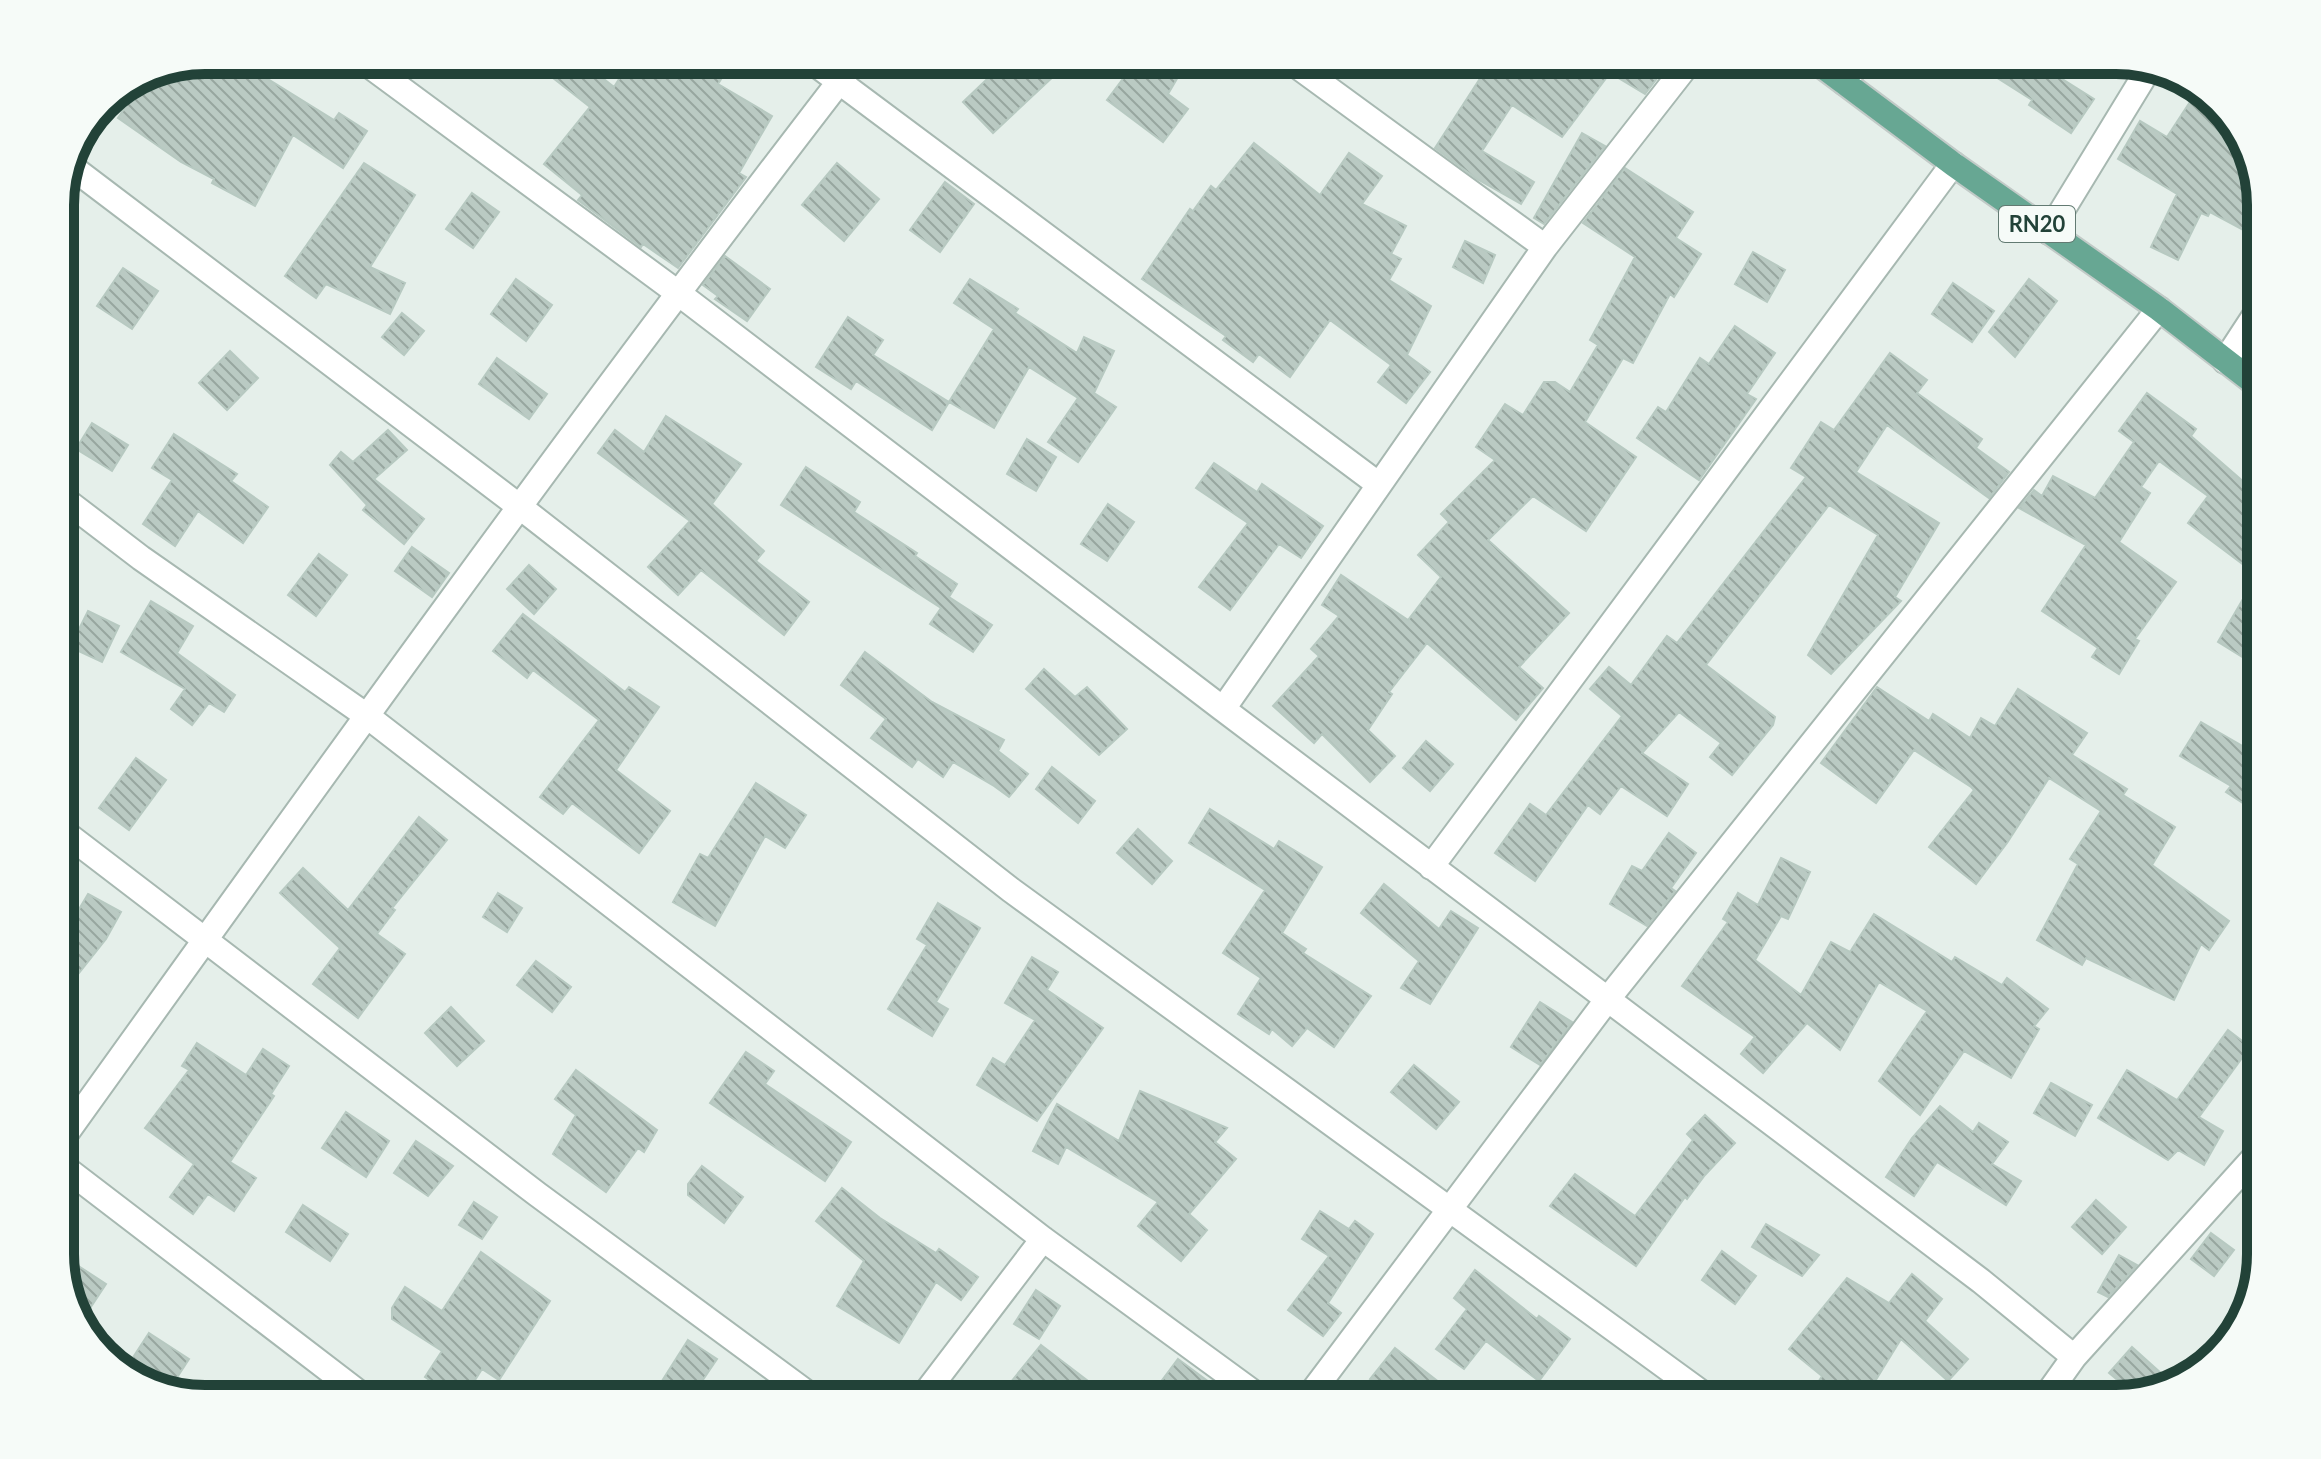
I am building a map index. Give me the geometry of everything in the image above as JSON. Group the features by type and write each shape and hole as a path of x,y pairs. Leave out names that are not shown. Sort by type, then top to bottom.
{"main road":[{"name":"RN20","path":"1833,74 1953,164 2159,309 2247,378"}],"street":[{"path":"381,74 678,293 1431,867 1981,1281 2074,1357"},
{"path":"828,74 1378,484"},
{"path":"74,1123 520,507 845,74"},
{"path":"1308,74 1545,247"},
{"path":"1223,709 1545,247 1680,74"},
{"path":"1845,83 1850,74"},
{"path":"2049,232 2144,77"},
{"path":"1431,867 1953,164"},
{"path":"78,172 520,507 1011,890 1691,1385"},
{"path":"1317,1385 1607,1000 2159,309"},
{"path":"2225,361 2247,327"},
{"path":"74,507 141,558 367,716 1043,1239 1243,1385"},
{"path":"74,840 537,1194 796,1385"},
{"path":"2054,1385 2074,1357 2247,1165"},
{"path":"74,1175 349,1385"},
{"path":"932,1385 1043,1239"}],"building":[{"path":"260,74 334,120 339,113 367,131 343,168 293,135 255,206 212,183 214,179 181,162 118,118 126,106 123,104 140,92 163,81 188,75"},
{"path":"548,74 598,74 614,87 622,74 724,74 718,84 772,116 739,173 746,177 678,268 643,244 641,247 578,200 582,195 544,164 590,107"},
{"path":"992,74 1056,74 993,133 963,102"},
{"path":"1126,74 1180,74 1168,94 1188,109 1163,142 1107,100"},
{"path":"1483,74 1609,74 1562,137 1512,105 1482,151 1534,182 1521,204 1477,179 1435,148"},
{"path":"1612,74 1660,74 1645,94"},
{"path":"1991,74 2054,74 2094,99 2071,133 2029,105 2032,100"},
{"path":"2192,99 2196,101 2220,125 2237,155 2247,197 2245,231 2210,212 2208,216 2201,213 2178,260 2151,247 2177,194 2118,159 2140,121 2167,137"},
{"path":"1582,133 1605,146 1544,224 1534,218"},
{"path":"1254,143 1320,195 1349,153 1382,176 1362,204 1406,226 1391,254 1401,259 1389,280 1431,306 1407,355 1430,372 1406,403 1378,382 1391,365 1330,320 1290,377 1259,354 1253,362 1223,340 1226,336 1142,279 1190,209 1193,211 1211,186 1216,190"},
{"path":"364,163 415,195 370,267 405,283 390,314 326,284 316,298 285,276"},
{"path":"837,163 879,199 844,241 802,205"},
{"path":"1625,168 1693,212 1676,238 1701,254 1674,297 1670,294 1633,363 1623,358 1585,422 1636,457 1586,531 1533,496 1488,540 1569,613 1519,667 1543,688 1516,720 1427,643 1389,692 1392,694 1368,730 1395,756 1370,782 1322,734 1314,743 1273,706 1319,656 1311,649 1339,616 1322,605 1341,575 1408,620 1441,577 1418,555 1449,522 1441,514 1495,460 1476,447 1505,404 1523,415 1544,382 1555,382 1570,392 1598,345 1590,340 1635,257 1583,223"},
{"path":"945,182 974,204 940,252 910,230"},
{"path":"472,193 499,212 473,248 446,229"},
{"path":"1465,241 1495,255 1483,283 1453,267"},
{"path":"1753,252 1785,270 1767,302 1735,284"},
{"path":"725,256 770,289 747,321 715,299 718,296 703,285"},
{"path":"123,268 158,291 132,329 97,306"},
{"path":"516,279 552,305 526,341 491,314"},
{"path":"970,279 1018,309 1015,313 1077,353 1084,337 1114,351 1094,393 1116,407 1078,462 1048,442 1078,398 1029,367 994,428 949,402 994,329 954,303"},
{"path":"2029,279 2057,301 2015,357 1989,332"},
{"path":"1953,283 1994,311 1972,342 1932,314"},
{"path":"402,313 424,331 404,355 382,337"},
{"path":"848,317 883,340 873,355 949,402 932,430 856,381 851,389 816,367"},
{"path":"1735,326 1775,353 1747,394 1756,399 1699,480 1637,438 1658,407 1666,412 1700,358 1709,364"},
{"path":"230,351 258,378 227,410 199,383"},
{"path":"1890,353 1927,380 1917,393 1982,439 1976,448 2009,472 1989,498 1887,425 1856,472 1939,523 1895,597 1901,601 1831,674 1808,655 1878,535 1829,505 1706,665 1775,717 1773,725 1732,775 1710,757 1721,743 1679,712 1642,753 1688,784 1667,816 1621,786 1600,814 1588,805 1535,881 1495,853 1530,804 1546,815 1622,716 1590,689 1609,667 1631,685 1667,636 1677,643 1806,477 1791,468 1821,422 1834,430"},
{"path":"497,358 547,394 529,419 479,384"},
{"path":"2147,393 2196,429 2191,436 2247,485 2247,567 2188,523 2208,496 2159,461 2141,487 2150,493 2119,542 2176,582 2135,639 2139,641 2119,674 2092,657 2098,648 2042,611 2086,545 2019,508 2034,490 2042,496 2053,476 2095,498 2134,442 2119,431"},
{"path":"666,416 741,464 712,504 764,551 756,561 809,602 784,635 701,570 678,595 648,567 690,521 598,453 615,430 644,452"},
{"path":"92,423 128,445 112,471 76,449"},
{"path":"388,430 407,450 374,479 424,519 404,544 363,510 367,505 330,465 341,452 353,462"},
{"path":"174,434 237,474 231,481 268,507 243,543 198,511 175,546 143,524 172,480 152,468"},
{"path":"1027,439 1056,457 1036,491 1007,474"},
{"path":"1214,463 1257,492 1262,484 1323,526 1301,558 1279,544 1230,610 1199,587 1248,523 1196,488"},
{"path":"806,467 860,502 854,512 917,553 915,556 957,584 949,597 992,625 973,652 930,624 941,608 781,505"},
{"path":"1108,504 1134,522 1107,561 1081,544"},
{"path":"412,547 449,573 432,597 395,571"},
{"path":"319,554 347,575 316,616 288,595"},
{"path":"529,565 556,589 534,614 507,589"},
{"path":"2247,592 2247,660 2218,642"},
{"path":"151,601 193,626 177,653 235,695 224,712 209,703 192,725 171,709 185,689 121,652"},
{"path":"88,611 119,626 102,662 74,649 74,639"},
{"path":"523,614 625,692 629,687 659,707 616,770 670,811 639,853 572,803 563,814 540,797 599,720 533,670 527,678 493,651"},
{"path":"865,652 932,702 1004,740 998,751 1028,774 1009,797 953,762 943,777 918,759 912,767 871,738 886,719 841,685"},
{"path":"1044,669 1075,697 1087,687 1127,729 1099,755 1026,689"},
{"path":"1877,687 1929,721 1933,714 1970,738 1981,718 1995,726 2018,689 2087,733 2072,755 2127,789 2123,795 2175,827 2152,865 2229,921 2209,950 2201,944 2174,1000 2086,958 2082,965 2037,940 2078,864 2070,859 2101,811 2049,778 1976,884 1929,847 1974,790 1971,787 1914,750 1876,803 1821,763"},
{"path":"2201,722 2247,749 2247,806 2226,792 2231,786 2180,756"},
{"path":"1426,741 1453,764 1430,791 1403,768"},
{"path":"136,758 166,780 129,830 99,808"},
{"path":"1052,767 1095,801 1078,823 1036,789"},
{"path":"756,783 806,815 785,848 765,836 715,926 673,902 700,854 708,858"},
{"path":"1210,809 1274,849 1279,841 1322,867 1282,933 1306,949 1303,953 1371,996 1334,1047 1307,1028 1292,1046 1272,1029 1269,1034 1238,1014 1261,978 1223,953 1265,890 1189,843"},
{"path":"419,817 447,840 392,908 395,910 377,934 405,954 358,1018 313,984 340,948 280,893 303,868 348,910"},
{"path":"1138,829 1172,861 1152,884 1117,853"},
{"path":"1669,833 1696,853 1671,888 1675,891 1647,926 1610,904 1632,866 1642,871"},
{"path":"1781,858 1810,872 1788,919 1781,916 1755,960 1801,995 1831,942 1850,952 1874,914 1952,962 1955,957 2002,985 2007,978 2048,1009 2034,1026 2039,1029 2011,1078 1964,1051 1920,1115 1879,1081 1927,1011 1879,982 1840,1050 1807,1023 1763,1073 1741,1054 1755,1037 1682,986 1728,922 1723,919 1738,893 1758,905"},
{"path":"1384,884 1439,929 1451,911 1478,928 1430,1004 1401,988 1419,961 1361,913"},
{"path":"498,893 522,908 507,932 483,917"},
{"path":"88,894 121,912 106,939 74,979 74,918"},
{"path":"938,903 980,928 936,1002 948,1009 932,1036 888,1009 927,945 917,939"},
{"path":"1032,957 1058,972 1047,990 1103,1028 1037,1121 977,1085 993,1058 1005,1065 1035,1020 1005,1003"},
{"path":"536,961 571,987 552,1012 517,985"},
{"path":"1540,1002 1572,1022 1540,1065 1511,1047"},
{"path":"451,1007 484,1041 457,1066 425,1033"},
{"path":"2228,1030 2247,1045 2247,1051 2199,1117 2223,1131 2204,1165 2178,1150 2168,1160 2098,1118 2127,1070 2177,1100"},
{"path":"197,1043 246,1075 263,1049 289,1066 271,1094 274,1096 230,1162 256,1178 234,1211 208,1194 193,1214 170,1197 194,1164 145,1128 189,1070 182,1066"},
{"path":"746,1052 774,1071 765,1084 851,1142 825,1181 710,1103"},
{"path":"1414,1065 1459,1102 1436,1129 1391,1092"},
{"path":"576,1070 657,1130 644,1152 638,1148 606,1192 553,1154 576,1115 555,1099"},
{"path":"2051,1083 2092,1105 2075,1136 2034,1113"},
{"path":"1140,1091 1227,1128 1215,1142 1236,1159 1189,1214 1207,1230 1181,1261 1138,1226 1158,1202 1066,1147 1058,1164 1033,1151 1057,1104 1119,1141"},
{"path":"1940,1106 1973,1132 1979,1123 2008,1142 1992,1164 2021,1181 2006,1205 1937,1162 1914,1196 1886,1177 1912,1138"},
{"path":"346,1112 389,1141 366,1177 322,1148"},
{"path":"1705,1115 1735,1143 1687,1199 1685,1197 1636,1266 1550,1206 1575,1174 1635,1216 1693,1140 1687,1134"},
{"path":"416,1141 453,1166 428,1196 394,1173"},
{"path":"702,1166 743,1197 724,1223 688,1195 688,1184"},
{"path":"842,1188 880,1218 936,1253 939,1249 978,1277 961,1300 936,1282 899,1343 837,1306 864,1261 816,1221"},
{"path":"2096,1200 2126,1227 2102,1254 2072,1227"},
{"path":"474,1202 497,1217 482,1239 459,1225"},
{"path":"303,1205 348,1234 330,1261 286,1232"},
{"path":"1320,1211 1349,1229 1355,1221 1373,1234 1328,1303 1341,1313 1323,1336 1288,1310 1329,1256 1302,1239"},
{"path":"1766,1224 1819,1255 1802,1276 1752,1247"},
{"path":"2211,1233 2234,1250 2214,1276 2191,1259"},
{"path":"1722,1251 1756,1276 1735,1304 1702,1280"},
{"path":"481,1252 550,1301 499,1380 482,1369 472,1385 437,1385 425,1377 442,1351 392,1319 392,1308 405,1287 442,1311"},
{"path":"2119,1255 2137,1265 2108,1297 2098,1292"},
{"path":"74,1263 106,1284 88,1311 78,1288"},
{"path":"1475,1270 1537,1319 1539,1316 1570,1339 1539,1381 1486,1341 1464,1369 1436,1349 1467,1309 1454,1298"},
{"path":"1912,1274 1942,1299 1925,1321 1968,1359 1948,1381 1901,1339 1873,1385 1817,1385 1822,1376 1789,1349 1847,1278 1889,1303"},
{"path":"1036,1290 1060,1306 1039,1339 1014,1324"},
{"path":"149,1333 189,1359 174,1382 159,1376 132,1359"},
{"path":"688,1340 717,1359 699,1385 668,1385 662,1381"},
{"path":"1041,1345 1088,1381 1085,1385 1008,1385"},
{"path":"2132,1347 2161,1373 2150,1381 2123,1385 2109,1373"},
{"path":"1395,1348 1440,1383 1378,1385 1370,1379"},
{"path":"1178,1359 1213,1385 1158,1385"}]}
